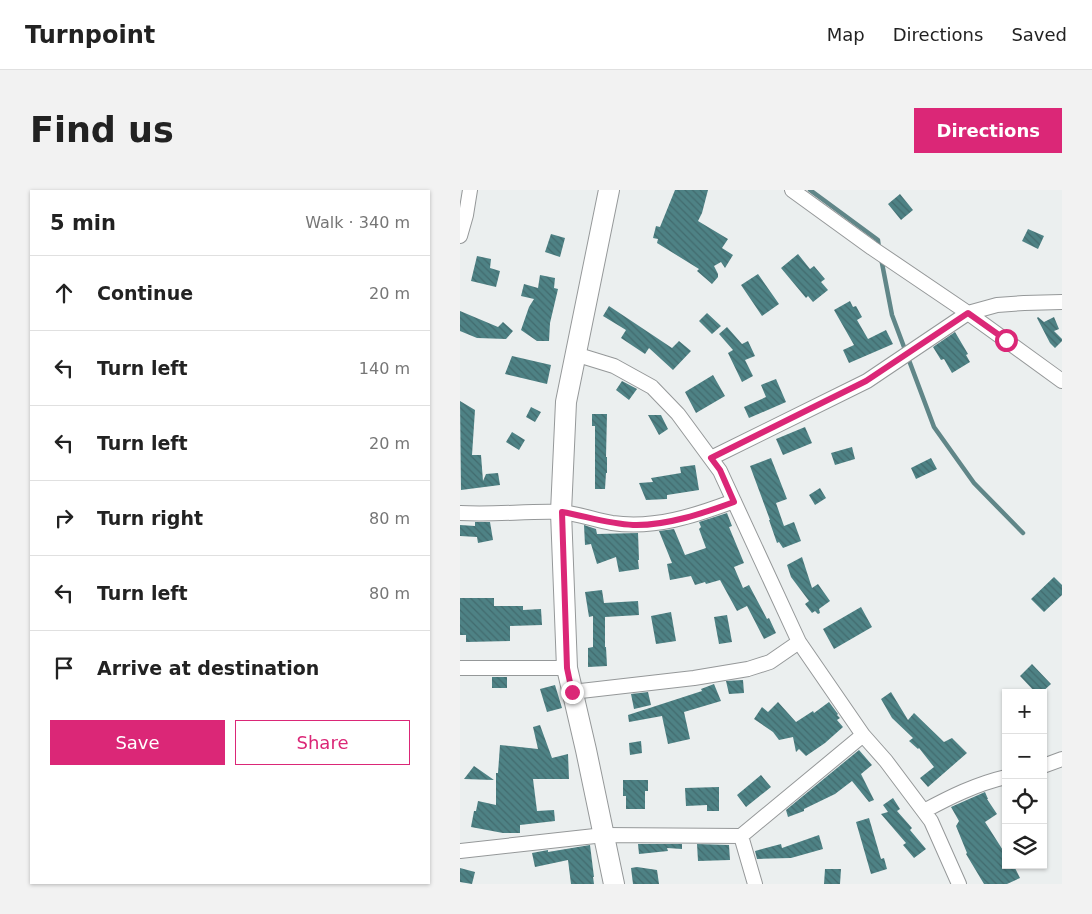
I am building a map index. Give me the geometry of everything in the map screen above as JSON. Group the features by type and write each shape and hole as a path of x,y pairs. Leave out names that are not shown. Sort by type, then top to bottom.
{"street":[{"path":"460,236 470,190"},
{"path":"609,190 566,402 562,512 567,668 614,884"},
{"path":"792,190 1062,381"},
{"path":"711,458 866,381 968,313 997,306 1062,302"},
{"path":"575,354 614,366 652,387 678,414 720,470 799,642 862,735 886,760 931,821 959,884"},
{"path":"460,513 562,512 634,525 664,522 702,513 734,502"},
{"path":"572,692 694,678 748,669 770,662 799,642"},
{"path":"460,668 567,668"},
{"path":"460,851 604,835 742,836 862,735"},
{"path":"1047,765 1062,759"},
{"path":"924,811 955,794 1002,778"},
{"path":"742,836 755,884"}],"building":[{"path":"675,190 708,190 698,221 728,239 722,248 733,255 725,268 721,262 714,266 718,277 712,284 697,271 699,269 657,243 658,239 653,238 656,226 660,227"},
{"path":"900,194 913,210 901,220 888,204"},
{"path":"1028,229 1044,236 1038,249 1022,241"},
{"path":"551,234 565,238 560,257 545,252"},
{"path":"798,254 810,269 814,266 825,279 821,282 828,290 813,302 808,296 806,298 781,268"},
{"path":"477,256 491,259 490,268 500,271 496,287 471,281"},
{"path":"758,274 779,304 762,316 741,285"},
{"path":"540,275 555,278 554,288 558,289 550,323 549,341 537,341 521,330 529,307 534,299 521,296 524,284 538,288"},
{"path":"850,301 853,307 856,306 862,317 857,320 868,339 886,330 893,344 849,363 843,350 854,345 834,310"},
{"path":"609,306 672,348 679,341 691,351 673,370 649,348 645,354 621,338 626,330 603,316"},
{"path":"460,311 498,327 503,322 513,331 506,339 477,338 460,331"},
{"path":"707,313 721,326 712,334 699,321"},
{"path":"1038,317 1044,322 1054,317 1059,329 1054,331 1062,339 1055,348 1050,343"},
{"path":"727,327 742,344 748,341 755,356 745,360 753,376 742,382 728,353 733,350 719,334"},
{"path":"955,332 968,354 966,355 970,362 952,373 944,359 941,360 933,347"},
{"path":"512,356 551,365 547,384 505,374"},
{"path":"713,375 725,396 696,413 685,392"},
{"path":"776,379 786,402 749,418 744,407 766,397 761,385"},
{"path":"622,381 637,389 629,400 616,390"},
{"path":"460,401 475,410 472,455 481,455 483,481 486,474 498,473 500,485 461,490"},
{"path":"531,407 541,412 535,422 526,417"},
{"path":"592,414 607,414 607,473 605,489 595,489 595,426 592,426"},
{"path":"648,415 661,415 668,429 659,435"},
{"path":"805,427 812,443 783,455 776,439"},
{"path":"512,432 525,440 519,450 506,442"},
{"path":"852,447 855,459 835,465 831,453"},
{"path":"771,458 787,499 776,503 784,526 794,522 801,541 783,548 779,542 777,543 750,466"},
{"path":"931,458 937,469 916,479 911,468"},
{"path":"695,465 699,490 667,495 667,499 646,500 639,483 653,482 651,478 681,473 680,467"},
{"path":"820,488 826,498 815,505 809,495"},
{"path":"727,513 732,526 729,527 744,563 734,567 743,588 749,585 776,633 764,639 747,606 737,611 720,580 695,585 691,576 670,580 667,564 672,563 659,531 674,529 685,555 706,548 699,529 701,527 699,522"},
{"path":"475,522 490,522 493,540 478,543 477,537 460,536 460,525 475,526"},
{"path":"584,525 596,529 597,534 638,533 639,569 619,572 616,557 597,564 591,544 585,545"},
{"path":"802,557 812,588 818,584 830,601 819,609 820,613 818,614 815,611 812,613 805,604 809,601 791,577 787,565"},
{"path":"1054,577 1062,585 1062,595 1044,612 1031,599"},
{"path":"602,590 604,603 638,601 639,615 605,617 607,666 588,667 588,648 593,647 593,616 589,617 585,592"},
{"path":"460,598 494,598 494,606 523,606 523,610 541,609 542,625 510,626 510,641 466,642 466,635 460,635"},
{"path":"861,607 872,627 834,649 823,629"},
{"path":"671,612 676,641 656,644 651,616"},
{"path":"727,615 732,642 719,644 714,617"},
{"path":"1032,664 1051,684 1045,689 1032,689 1020,676"},
{"path":"492,677 507,677 507,688 492,688"},
{"path":"743,680 744,693 729,694 726,681"},
{"path":"714,684 721,701 684,712 690,739 668,744 662,716 629,722 628,715 702,691 701,689"},
{"path":"555,685 562,708 547,712 540,689"},
{"path":"648,692 651,705 634,709 631,694"},
{"path":"891,692 908,720 914,713 944,742 952,738 967,753 928,787 920,778 934,767 919,748 909,741 913,738 892,718 881,699"},
{"path":"778,702 796,722 813,711 814,713 829,702 838,714 840,718 837,720 843,727 806,756 799,749 796,752 793,737 779,740 773,732 754,719 762,707 768,712"},
{"path":"540,725 552,758 568,754 569,779 533,779 537,811 554,810 555,821 520,825 520,833 503,833 471,827 478,801 496,805 496,773 498,773 500,745 538,749 533,727"},
{"path":"641,741 642,753 630,755 629,743"},
{"path":"859,750 872,765 861,774 874,800 869,802 852,781 835,794 804,809 804,811 788,817 786,810"},
{"path":"474,766 494,780 464,779"},
{"path":"761,775 771,787 746,807 737,795"},
{"path":"623,780 648,780 648,791 645,791 645,809 626,809 626,796 623,796"},
{"path":"719,787 719,811 707,811 707,805 686,806 685,788"},
{"path":"985,792 987,799 997,814 985,822 1002,849 1002,869 1016,869 1020,878 1007,884 984,884 966,854 956,826 959,821 951,807"},
{"path":"893,798 900,809 897,811 912,828 910,830 926,849 914,858 903,845 906,843 881,814 888,812 883,805"},
{"path":"869,818 881,859 884,858 887,869 871,874 856,822"},
{"path":"819,835 823,849 791,858 757,859 755,851 781,844 782,848"},
{"path":"638,844 682,844 682,849 667,848 668,851 639,854"},
{"path":"697,844 729,845 730,860 698,861"},
{"path":"590,845 594,884 571,884 568,860 535,867 532,853"},
{"path":"460,868 475,872 472,884 460,882"},
{"path":"631,868 657,870 659,884 633,884"},
{"path":"825,869 841,869 840,884 824,884"}],"waterway":[{"path":"810,190 878,240 879,248"},
{"path":"881,258 892,315 934,427 974,483 1023,533"}],"route":[{"path":"572,692 567,668 562,512 634,525 664,522 702,513 734,502 720,470 711,458 866,381 968,313 1006,340"}]}
